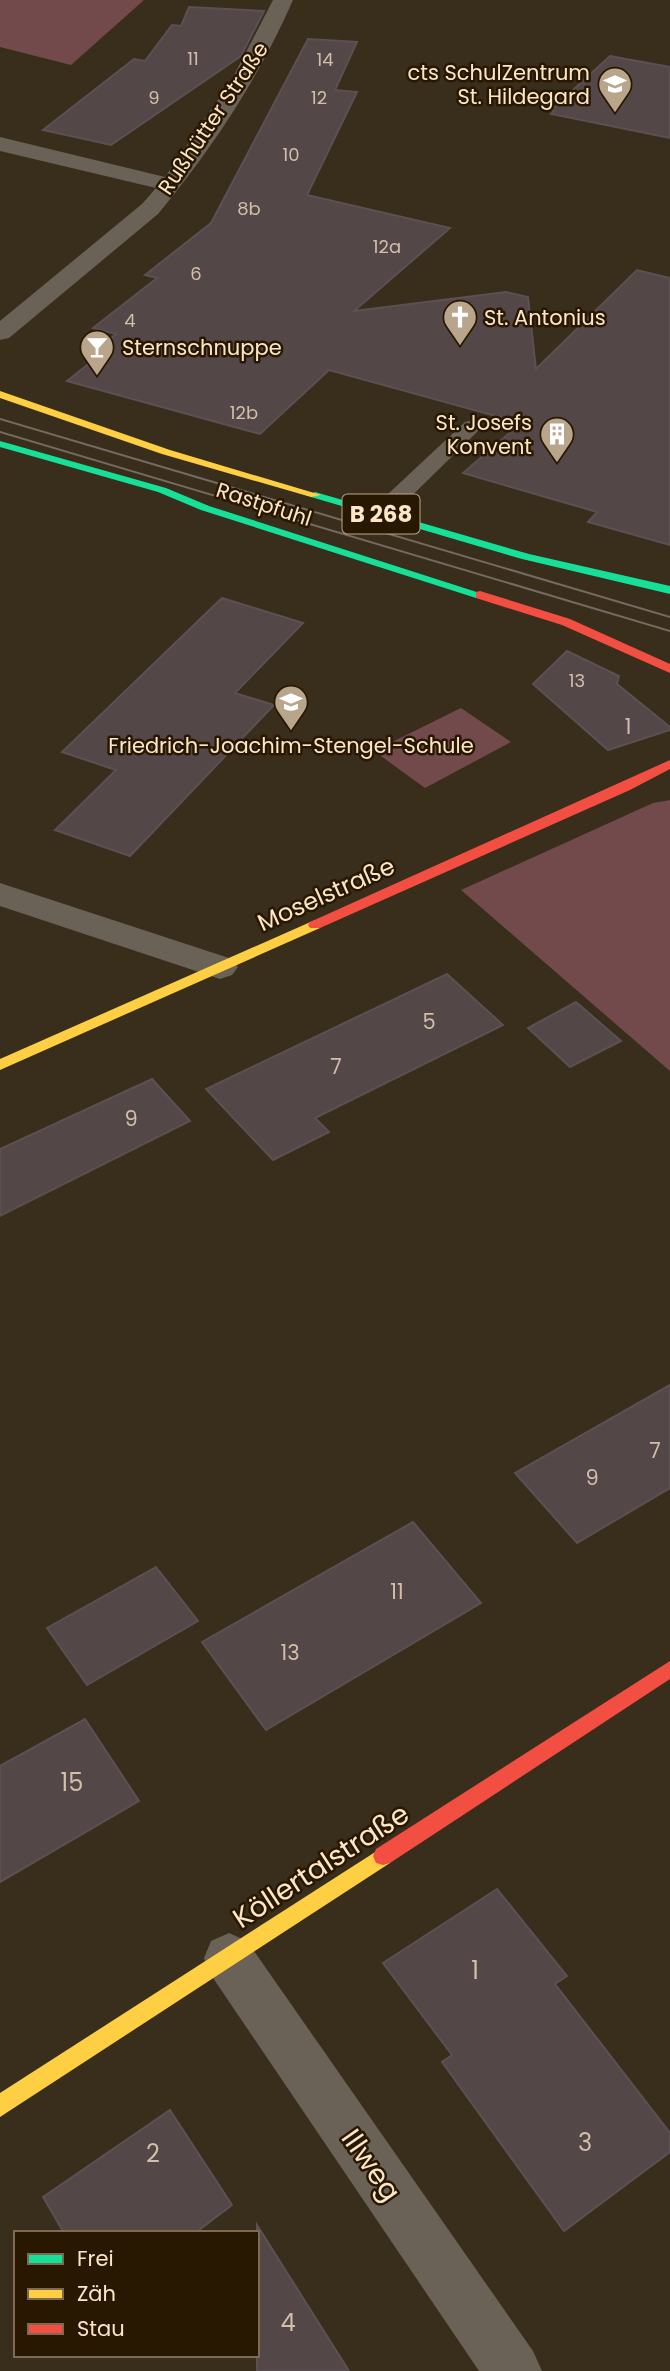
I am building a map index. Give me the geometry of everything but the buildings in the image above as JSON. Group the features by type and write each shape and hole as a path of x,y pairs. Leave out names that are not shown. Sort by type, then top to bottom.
{"main road":[{"name":"Rastpfuhl","path":"0,394 166,452 526,557 670,590"},
{"name":"Rastpfuhl","path":"0,444 162,491 205,508 566,622 670,669"},
{"name":"Moselstraße","path":"0,1065 625,787 670,764"},
{"name":"Köllertalstraße","path":"0,2106 670,1670"}],"street":[{"name":"Rußhütter Straße","path":"0,332 150,209 171,185 270,32 283,0"},
{"path":"0,144 171,185"},
{"path":"0,894 220,967"},
{"name":"Illweg","path":"229,1958 513,2371"}],"lane":[{"path":"380,514 472,426"}],"shaded area":[{"path":"0,0 144,0 71,65 0,47"},
{"path":"461,708 511,742 425,788 374,751"},
{"path":"670,800 670,1071 461,890 653,803"}],"tram line":[{"path":"0,419 670,617"},
{"path":"0,432 670,631"}],"traffic: fast":[{"path":"0,444 162,490 205,508 480,595"},
{"path":"315,495 526,557 670,590"}],"traffic: slow":[{"path":"0,394 166,452 315,495"},
{"path":"0,1065 315,925"},
{"path":"0,2106 383,1856"}],"traffic: jam":[{"path":"480,595 566,622 670,669"},
{"path":"315,925 625,787 670,764"},
{"path":"383,1856 670,1669"}],"place":[{"name":"cts SchulZentrum St. Hildegard","path":"615,114"},
{"name":"St. Antonius","path":"460,347"},
{"name":"Sternschnuppe","path":"97,377"},
{"name":"St. Josefs Konvent","path":"557,464"},
{"name":"Friedrich-Joachim-Stengel-Schule","path":"291,732"}]}
